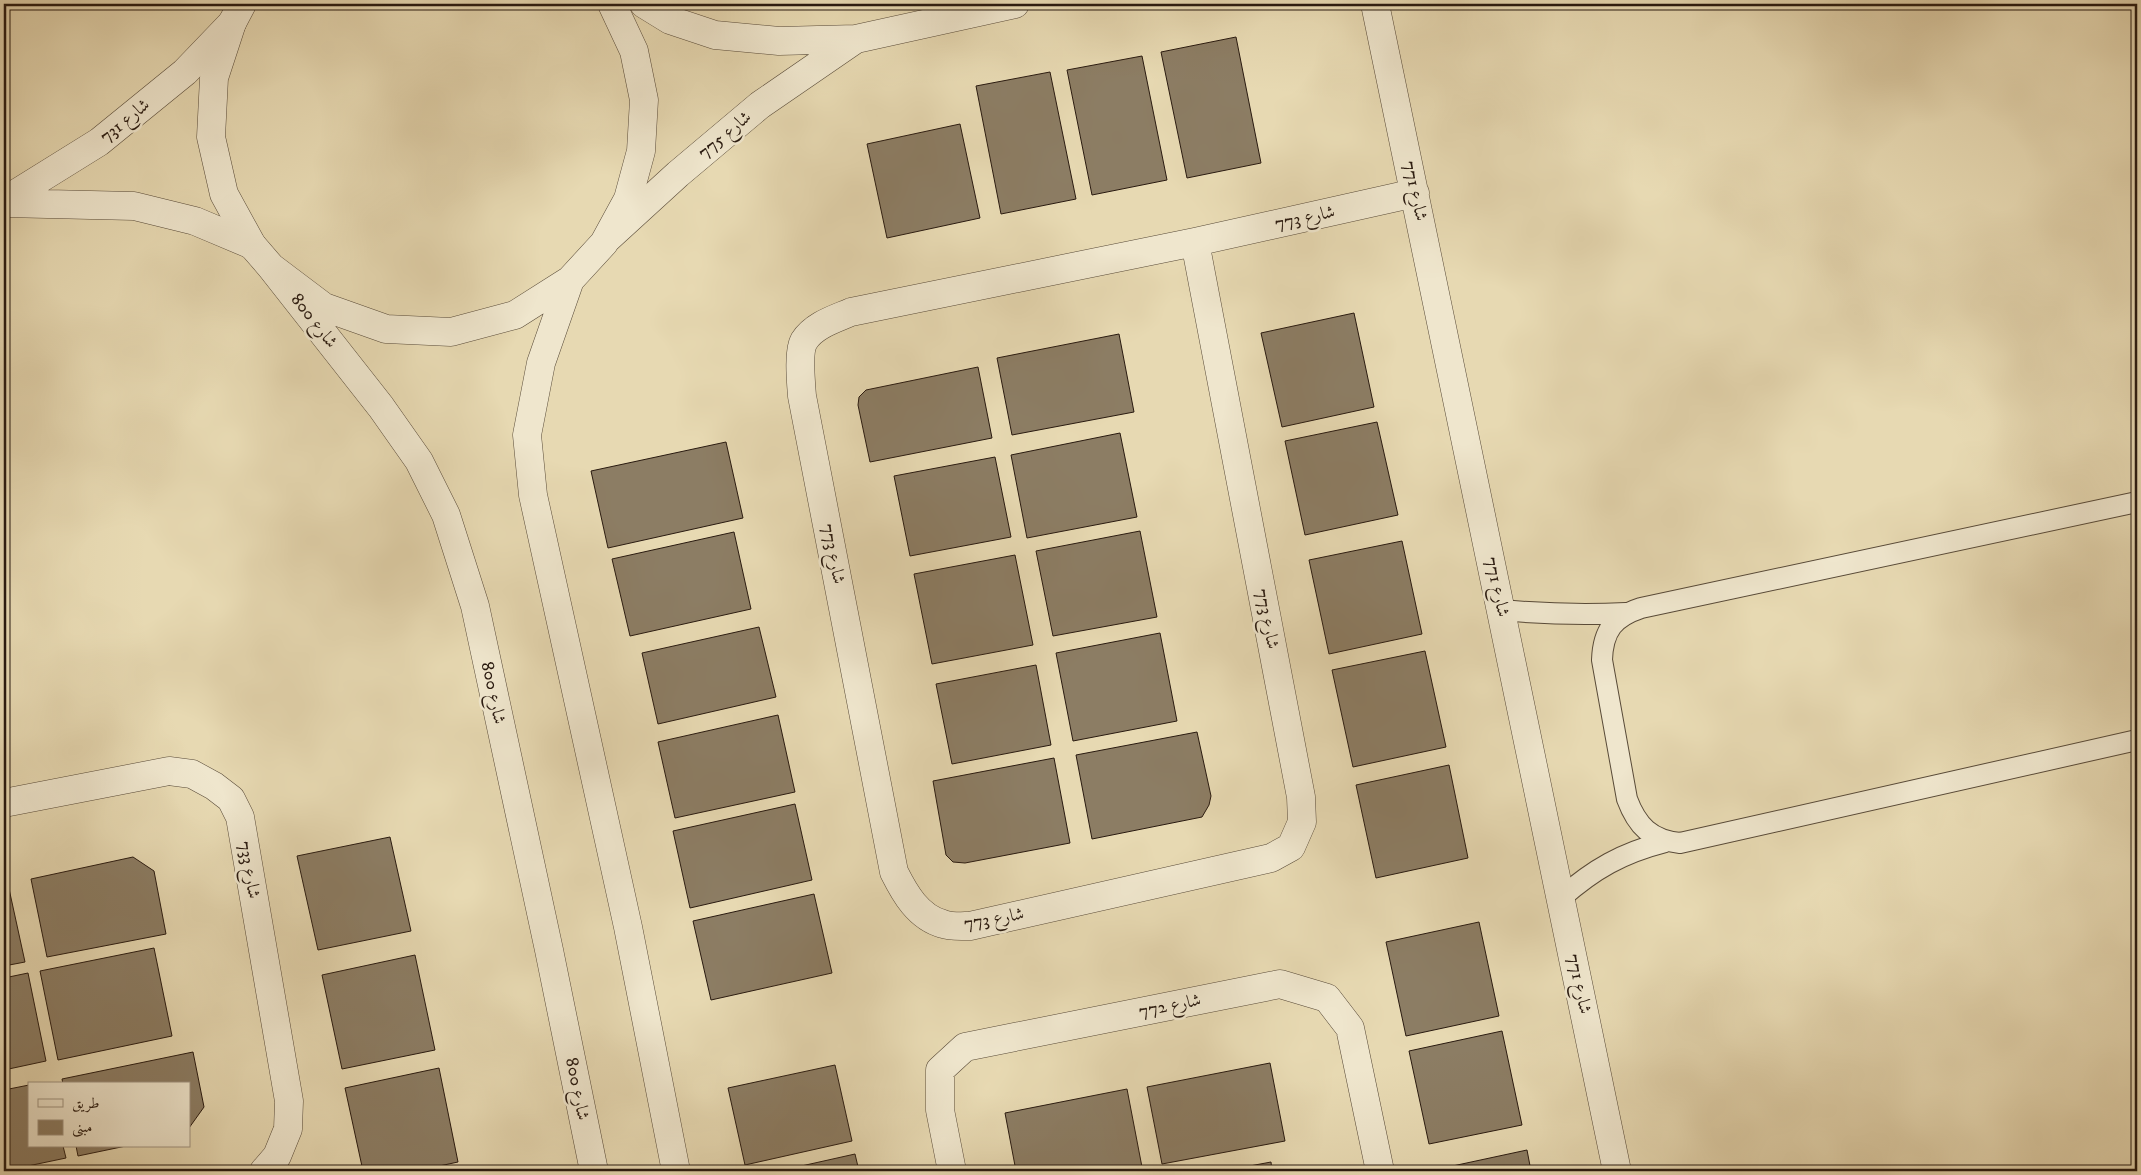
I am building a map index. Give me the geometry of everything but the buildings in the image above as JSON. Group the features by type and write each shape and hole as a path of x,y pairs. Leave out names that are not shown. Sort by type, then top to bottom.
{"street":[{"path":"237,13 214,78 211,137 224,194 252,245 271,267 332,310 386,329 451,332 515,315 570,280 604,243 628,199 641,151 644,100 634,51 612,4"},
{"name":"شارع 775","path":"644,4 670,20 715,35 779,41 856,39 1015,4"},
{"name":"شارع 771","path":"1375,4 1618,1171"},
{"name":"شارع 731","path":"4,202 99,142 185,72 237,13"},
{"name":"شارع 775","path":"604,243 678,174 760,105 856,39"},
{"name":"شارع 773","path":"1195,242 1301,797 1302,822 1291,847 1271,858 970,926 943,925 920,912 903,890 894,872 802,396 800,367 804,341 820,325 851,312 1195,242 1415,193"},
{"name":"شارع 731","path":"4,202 134,206 195,221 252,245"},
{"name":"شارع 800","path":"271,267 381,407 419,462 446,515 474,606 549,950 594,1171"},
{"path":"570,280 541,363 527,435 533,495 628,927 676,1171"},
{"name":"شارع 733","path":"4,803 170,771 192,774 231,799 240,818 289,1101 288,1129 277,1156 264,1171"},
{"name":"شارع 772","path":"952,1171 940,1110 940,1070 965,1046 1280,984 1327,998 1350,1028 1380,1171"}],"lane":[{"path":"1502,610 1543,614 1585,615 1626,613 1651,606 2137,502"},
{"path":"1626,613 1614,622 1606,633 1602,646 1602,660 1627,799 1632,812 1640,824 1650,834 1665,842 1680,844 2137,740"},
{"path":"1561,898 1599,868 1627,854 1665,842"}]}
